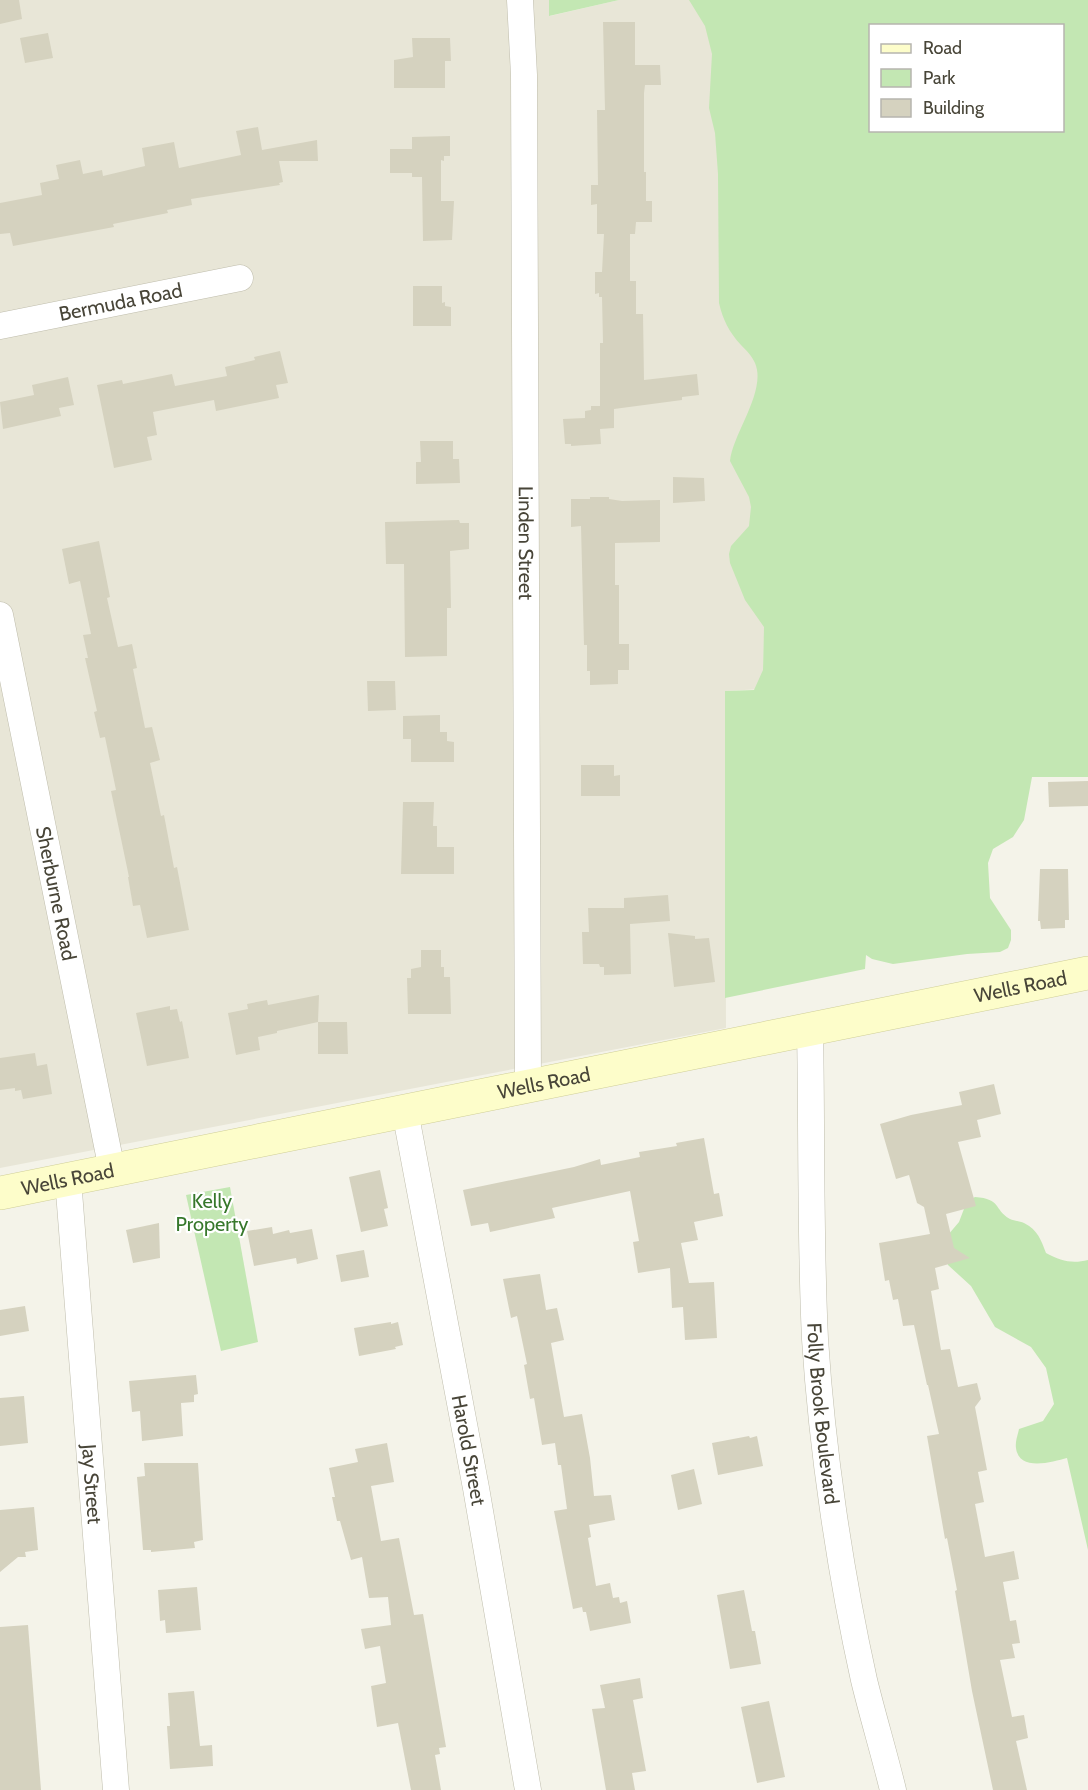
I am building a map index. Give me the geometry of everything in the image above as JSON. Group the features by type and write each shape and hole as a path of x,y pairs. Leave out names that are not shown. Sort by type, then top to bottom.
{"main road":[{"name":"Wells Road","path":"0,1193 1088,973"}],"street":[{"name":"Linden Street","path":"520,0 524,75 528,1086"},
{"name":"Bermuda Road","path":"0,326 240,278"},
{"name":"Sherburne Road","path":"0,615 112,1170"},
{"name":"Folly Brook Boulevard","path":"810,1030 814,1295 822,1409 830,1482 850,1610 864,1680 893,1790"},
{"name":"Harold Street","path":"405,1111 476,1488 528,1790"},
{"name":"Jay Street","path":"68,1179 116,1790"}],"shaded area":[{"path":"0,0 549,0 550,16 619,0 716,0 771,266 763,689 725,691 726,1028 0,1168"}],"green space":[{"path":"549,0 619,0 549,16"},
{"path":"689,0 1088,0 1088,777 1032,777 1024,820 1013,837 993,849 988,863 990,898 1011,930 1008,948 1000,952 893,964 872,959 866,955 865,969 725,998 725,691 754,690 763,670 764,627 745,600 730,563 729,554 731,546 749,526 751,507 749,497 730,461 732,450 753,399 757,386 757,374 752,358 727,326 719,303 718,174 715,133 709,108 712,54 705,26"},
{"name":"Kelly Property","path":"230,1187 258,1342 221,1351 186,1195"},
{"path":"975,1197 993,1202 1010,1219 1024,1223 1033,1229 1046,1253 1067,1261 1088,1260 1088,1550 1067,1458 1045,1463 1030,1463 1018,1455 1016,1448 1019,1429 1043,1421 1054,1404 1046,1368 1031,1347 995,1327 971,1286 948,1265 942,1242 959,1222 967,1201"}],"building":[{"path":"0,0 19,0 22,19 0,24"},
{"path":"603,22 635,22 635,65 660,65 661,85 645,85 644,93 644,172 646,172 646,201 652,201 652,222 636,222 635,234 630,234 630,281 636,281 636,314 643,314 644,380 697,374 699,395 682,397 682,400 614,409 614,428 600,429 601,444 571,446 571,444 565,444 563,419 585,418 585,411 591,410 591,406 600,406 600,343 603,343 602,297 599,297 599,293 595,294 595,272 602,272 604,234 597,234 597,204 591,205 591,185 598,185 597,110 605,110"},
{"path":"48,33 53,58 25,63 20,38"},
{"path":"412,38 450,38 451,61 445,61 445,88 394,88 394,60 413,57"},
{"path":"258,127 262,150 317,140 318,161 279,161 283,182 279,183 280,185 191,199 192,205 167,210 168,213 113,224 114,227 13,246 10,233 0,234 0,203 42,195 40,183 59,179 56,165 80,160 83,174 102,170 103,176 145,166 142,148 174,142 179,168 241,155 236,131"},
{"path":"450,136 450,156 444,156 444,161 441,160 441,201 454,201 452,240 423,241 422,177 412,177 412,173 390,173 390,149 412,149 412,137"},
{"path":"413,286 442,286 442,303 445,302 445,306 451,307 451,326 413,326"},
{"path":"280,351 288,383 276,385 279,398 216,411 214,400 153,412 157,435 147,437 152,460 114,468 97,385 122,380 123,384 172,374 175,386 227,376 225,367"},
{"path":"68,377 74,405 59,408 61,416 3,429 0,402 34,395 32,385"},
{"path":"420,441 453,441 453,459 459,459 460,483 416,484 416,462 421,462"},
{"path":"673,477 704,478 705,501 673,503"},
{"path":"590,497 609,497 609,499 622,501 660,500 660,542 615,543 615,585 619,585 619,644 629,644 629,670 618,670 618,684 590,685 590,671 587,671 587,645 584,645 581,526 571,527 571,499 590,499"},
{"path":"459,520 460,523 469,523 469,549 450,551 451,608 447,608 447,656 405,657 404,564 386,564 385,522"},
{"path":"99,541 110,597 107,598 118,647 132,644 137,668 133,669 145,728 152,727 160,760 150,763 161,816 164,815 174,868 177,867 189,930 147,938 140,905 133,906 111,791 116,790 105,737 100,738 94,712 97,711 85,658 88,658 83,635 91,634 80,581 69,584 62,549"},
{"path":"367,681 395,681 396,710 368,711"},
{"path":"440,715 440,732 447,732 447,741 454,742 454,762 411,762 411,739 403,739 403,716"},
{"path":"581,765 614,765 614,776 620,775 620,796 581,796"},
{"path":"1088,781 1088,806 1049,807 1048,782"},
{"path":"403,802 434,802 433,826 437,826 437,847 454,847 454,874 401,874"},
{"path":"1040,869 1068,869 1069,920 1065,920 1065,928 1041,929 1040,921 1038,921"},
{"path":"668,895 670,921 630,924 631,974 604,975 604,967 600,967 599,964 583,964 582,932 589,932 588,908 624,908 624,898"},
{"path":"668,933 695,936 695,939 709,938 715,982 674,987"},
{"path":"421,950 441,950 441,967 444,967 444,977 450,977 451,1014 408,1014 407,978 411,978 411,969 421,967"},
{"path":"319,995 318,1022 258,1037 260,1050 236,1055 228,1013 248,1009 247,1004 267,1000 268,1005"},
{"path":"170,1006 170,1010 177,1009 180,1022 182,1021 189,1058 147,1066 136,1013"},
{"path":"318,1022 347,1022 348,1054 318,1054"},
{"path":"35,1053 37,1066 47,1064 52,1094 23,1099 21,1090 15,1091 15,1088 0,1090 0,1058"},
{"path":"994,1084 1001,1114 977,1120 981,1137 958,1142 976,1206 946,1214 954,1248 970,1258 935,1268 939,1289 931,1291 941,1350 950,1349 958,1387 977,1383 981,1399 975,1407 987,1470 978,1472 984,1502 975,1504 985,1557 1014,1551 1019,1579 1003,1582 1010,1621 1016,1620 1020,1643 1012,1644 1015,1658 1000,1660 1012,1717 1024,1715 1028,1738 1016,1741 1027,1790 993,1790 972,1691 955,1591 957,1590 947,1538 945,1539 927,1436 939,1434 914,1325 903,1326 898,1299 893,1300 889,1280 885,1281 879,1243 930,1234 924,1207 917,1203 909,1175 896,1179 880,1124 962,1105 959,1092"},
{"path":"704,1138 714,1194 719,1193 723,1216 694,1222 698,1240 681,1243 689,1283 714,1282 717,1338 685,1340 683,1307 672,1308 670,1268 638,1273 633,1242 639,1241 630,1191 552,1208 555,1218 490,1232 488,1223 471,1226 463,1190 574,1167 600,1159 601,1165 640,1157 639,1152 677,1146 676,1143"},
{"path":"380,1170 388,1208 384,1209 388,1226 361,1232 349,1177"},
{"path":"159,1223 160,1258 133,1263 126,1230"},
{"path":"272,1227 273,1234 289,1230 290,1233 312,1229 318,1259 297,1264 296,1258 254,1266 247,1231"},
{"path":"364,1250 369,1277 341,1282 336,1255"},
{"path":"540,1274 546,1310 557,1308 564,1340 551,1343 564,1417 582,1414 594,1496 611,1495 615,1520 589,1525 591,1537 588,1538 596,1586 610,1583 613,1598 619,1597 620,1603 627,1601 631,1623 590,1631 586,1612 583,1612 582,1607 573,1609 554,1511 567,1509 561,1465 558,1465 555,1443 542,1445 534,1398 530,1399 524,1365 527,1364 517,1316 511,1318 503,1279"},
{"path":"25,1306 29,1331 0,1336 0,1310"},
{"path":"391,1322 391,1324 398,1322 403,1345 395,1347 396,1349 359,1356 354,1328"},
{"path":"196,1375 198,1394 194,1395 194,1402 181,1403 183,1436 142,1441 140,1411 132,1412 129,1381"},
{"path":"24,1396 28,1443 0,1446 0,1398"},
{"path":"749,1436 750,1438 757,1436 763,1466 718,1475 712,1443"},
{"path":"387,1443 394,1482 371,1486 381,1541 399,1538 414,1615 423,1614 446,1747 439,1748 440,1754 435,1755 441,1790 411,1790 398,1723 377,1727 371,1686 386,1683 380,1646 365,1649 361,1629 391,1625 388,1597 369,1598 362,1557 351,1560 340,1521 337,1521 332,1497 335,1497 329,1468 358,1462 355,1449"},
{"path":"144,1463 198,1463 203,1540 194,1542 195,1548 151,1552 151,1550 143,1550 137,1477 145,1476"},
{"path":"694,1469 702,1504 678,1510 671,1475"},
{"path":"34,1507 38,1550 25,1552 26,1557 18,1557 0,1572 0,1510"},
{"path":"197,1587 201,1630 166,1633 165,1620 160,1621 158,1590"},
{"path":"744,1590 761,1664 730,1669 717,1595"},
{"path":"28,1625 41,1790 0,1790 0,1627"},
{"path":"640,1678 643,1698 633,1700 646,1771 632,1773 635,1790 606,1790 592,1709 605,1708 600,1685"},
{"path":"194,1691 200,1746 212,1745 213,1766 170,1769 167,1726 170,1726 168,1693"},
{"path":"769,1701 785,1777 757,1783 741,1707"}]}
